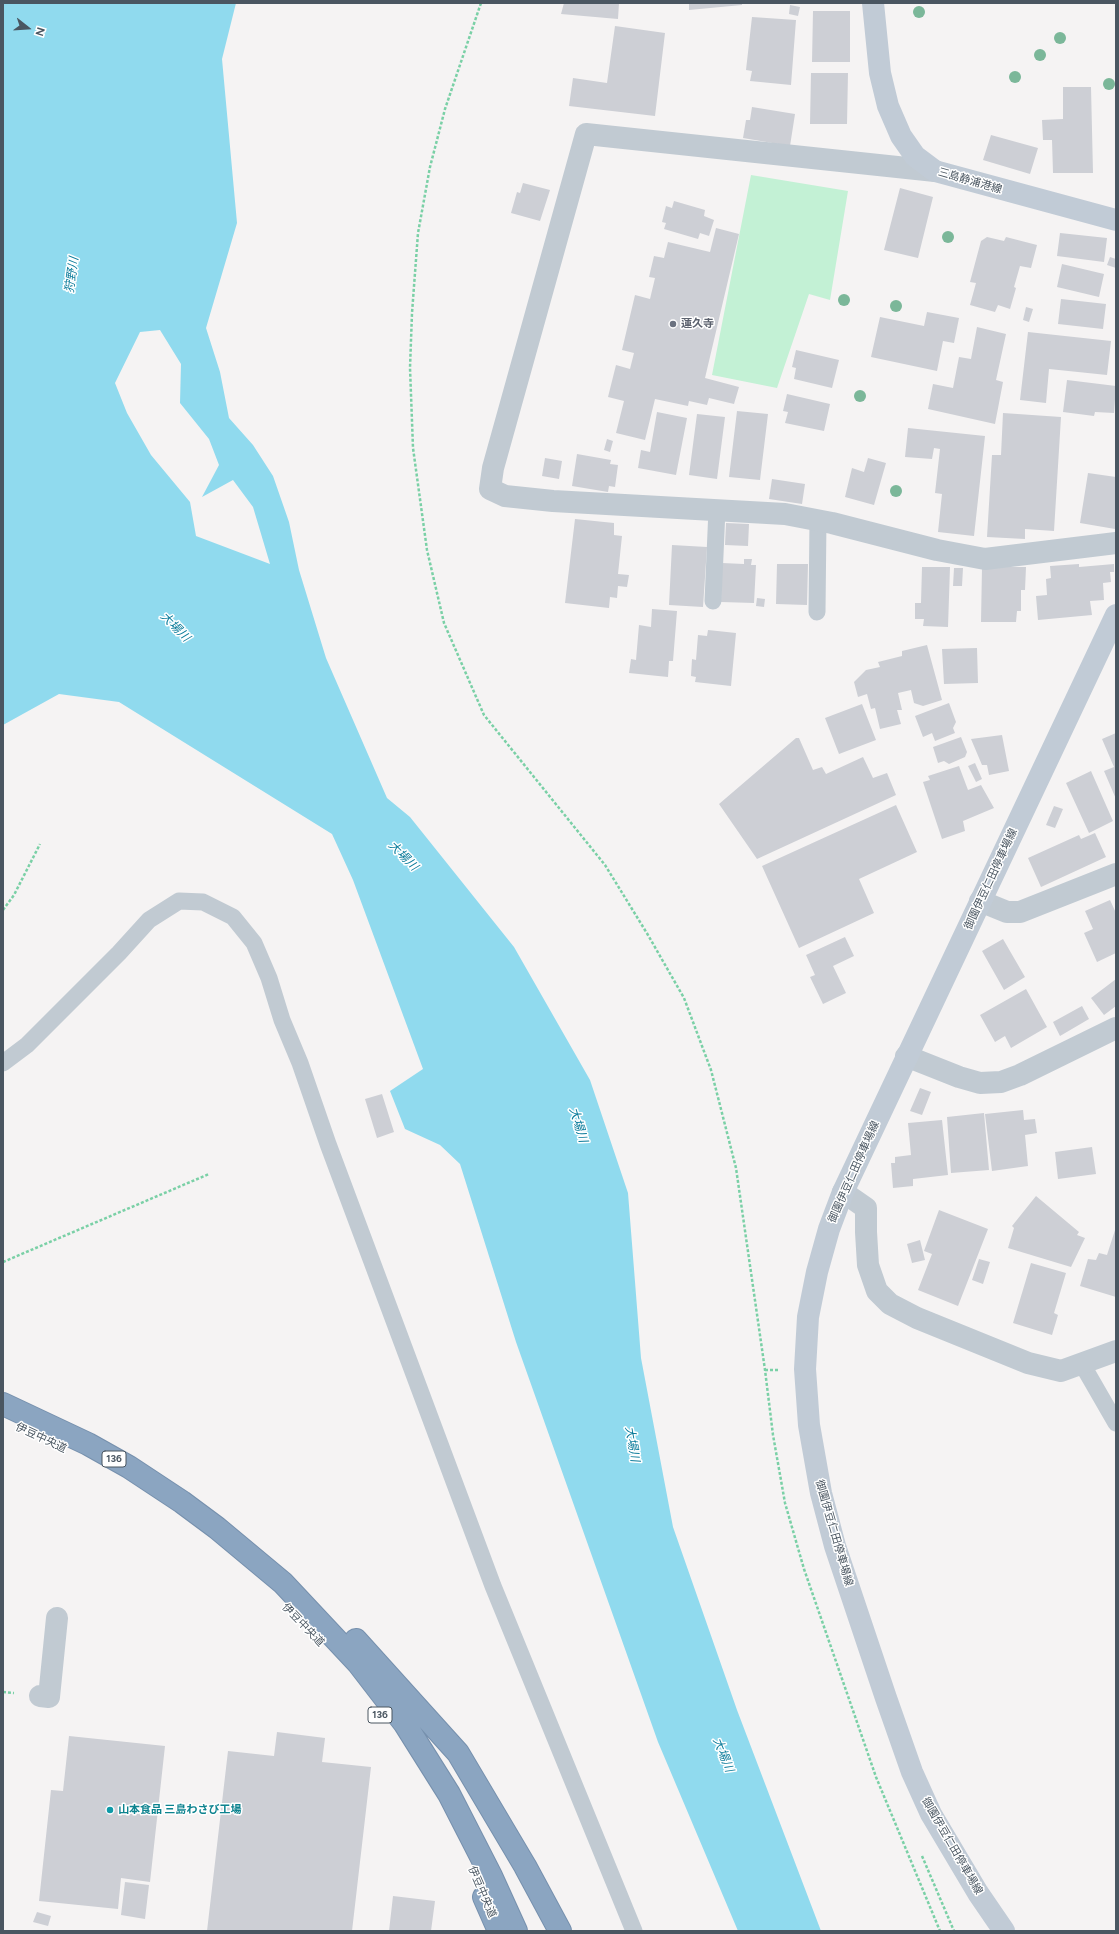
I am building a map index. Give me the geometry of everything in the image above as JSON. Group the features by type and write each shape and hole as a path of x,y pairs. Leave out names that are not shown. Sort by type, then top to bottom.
{"highway":[{"name":"伊豆中央道","path":"3,1404 88,1444 182,1502 224,1534 283,1583 320,1621 358,1663 405,1724 449,1794 491,1876 516,1931"},
{"name":"伊豆中央道","path":"3,1420 52,1441 127,1481 181,1519 274,1596 323,1645 339,1662 367,1698 413,1761 467,1858 499,1931"},
{"path":"224,1534 286,1573 328,1610 418,1707 458,1753 525,1866 560,1931"}],"main road":[{"name":"三島静浦港線","path":"873,3 880,73 888,106 901,136 915,156 935,171 1116,220"},
{"name":"御園伊豆仁田停車場線","path":"1004,1931 978,1893 931,1814 912,1772 836,1546 821,1493 809,1424 805,1369 808,1317 817,1272 829,1229 843,1192 906,1056 1116,615"}],"street":[{"path":"935,171 586,134 493,468 490,489 505,496 553,501 717,509 784,514 818,520 937,550 985,558 1116,543"},
{"path":"980,901 1007,912 1020,912 1116,874"},
{"path":"906,1056 959,1077 980,1083 1001,1082 1020,1075 1116,1028"},
{"path":"843,1192 866,1208 868,1265 877,1291 890,1304 917,1318 1028,1363 1061,1371 1116,1351"},
{"path":"40,1696 49,1696 57,1618"}],"lane":[{"path":"714,601 717,509"},
{"path":"817,612 818,520"},
{"path":"3,1063 27,1045 119,953 149,920 179,901 202,902 233,916 254,942 269,978 282,1020 300,1063 328,1144 493,1586 634,1931"},
{"path":"1082,1364 1116,1423"}],"path":[{"path":"481,3 445,109 430,167 418,234 412,313 410,375 412,448 427,550 444,623 484,715 605,866 648,935 684,998 711,1070 736,1168 766,1370 772,1436 785,1503 804,1569 876,1777 940,1931"},
{"path":"3,910 14,895 40,844"},
{"path":"3,1262 209,1174"},
{"path":"766,1370 782,1370"}],"green space":[{"path":"751,175 848,191 830,300 809,294 777,388 712,375"}],"water":[{"path":"3,3 236,3 222,59 237,223 206,328 220,372 229,418 253,445 273,476 289,522 299,570 326,658 387,798 410,817 514,947 590,1080 628,1193 641,1358 673,1527 737,1710 821,1931 738,1931 658,1742 516,1342 460,1164 440,1145 405,1129 390,1091 423,1069 353,880 332,834 119,702 59,694 3,725","holes":["160,330 181,364 180,403 209,439 219,465 202,497 233,480 253,507 270,564 196,536 190,502 151,455 127,413 115,383 140,332"]}],"building":[{"path":"564,3 619,3 618,19 561,14"},
{"path":"689,3 742,3 742,5 689,10"},
{"path":"790,5 800,7 798,16 789,14"},
{"path":"813,11 850,11 850,62 812,62"},
{"path":"752,17 796,20 791,85 750,81 752,71 746,70"},
{"path":"615,26 665,33 655,116 569,106 573,78 607,83"},
{"path":"811,73 848,73 847,124 810,124"},
{"path":"1063,87 1091,87 1093,173 1053,173 1052,140 1043,140 1042,120 1063,119"},
{"path":"752,107 795,114 790,146 743,138 746,120 750,120"},
{"path":"991,135 1038,148 1030,174 983,160"},
{"path":"523,183 550,190 540,221 511,213 517,192 520,193"},
{"path":"900,188 933,197 918,258 884,250"},
{"path":"674,201 705,210 704,216 714,220 709,236 700,233 698,239 664,229 666,223 662,222 666,206 672,208"},
{"name":"蓮久寺","path":"716,228 739,234 705,378 739,387 734,404 709,398 707,405 689,401 688,406 655,399 645,440 616,433 624,401 608,397 616,365 630,369 634,353 622,350 635,295 650,299 655,278 649,277 654,256 664,258 668,242 710,252"},
{"path":"1060,233 1107,238 1104,262 1057,256"},
{"path":"987,237 1004,241 1006,237 1037,245 1031,268 1020,266 1010,309 998,305 995,312 970,305 976,283 970,282 981,241"},
{"path":"1110,257 1116,259 1116,268 1107,265"},
{"path":"1062,264 1104,274 1099,297 1057,287"},
{"path":"1061,299 1106,304 1103,329 1058,324"},
{"path":"1026,307 1033,309 1029,322 1023,320"},
{"path":"927,312 959,318 954,343 943,341 937,371 871,357 880,317 924,326"},
{"path":"977,327 1006,334 996,380 1003,382 995,424 928,409 933,384 953,388 959,357 971,359"},
{"path":"1028,332 1111,341 1107,375 1049,369 1046,403 1020,400"},
{"path":"796,350 839,360 832,388 794,379 796,368 792,367"},
{"path":"1067,380 1116,386 1114,413 1095,412 1094,416 1063,412"},
{"path":"787,394 830,404 824,431 785,423 788,412 783,411"},
{"path":"737,411 768,414 760,480 729,477"},
{"path":"657,412 687,418 676,475 638,468 641,450 650,452"},
{"path":"1003,413 1061,417 1054,531 1025,529 1025,539 987,537 992,455 1001,455"},
{"path":"697,414 725,417 717,479 689,475"},
{"path":"908,428 985,436 974,536 938,532 942,494 935,493 940,449 934,448 932,459 905,457"},
{"path":"607,439 613,441 610,452 604,450"},
{"path":"577,454 611,460 610,464 618,465 615,487 609,486 608,492 572,486"},
{"path":"545,458 562,461 559,479 542,476"},
{"path":"868,458 886,463 874,505 845,497 852,468 864,472"},
{"path":"1088,473 1116,477 1115,529 1080,523"},
{"path":"772,479 805,484 802,504 769,499"},
{"path":"575,519 614,523 614,535 622,536 618,574 629,575 627,587 618,586 617,598 610,597 609,608 565,603"},
{"path":"726,523 749,524 748,546 725,545"},
{"path":"672,545 707,547 703,607 669,605"},
{"path":"744,559 752,559 751,565 756,565 754,603 721,602 722,563 744,564"},
{"path":"777,564 808,564 807,605 776,604"},
{"path":"1079,564 1079,567 1114,564 1114,572 1110,572 1111,582 1103,583 1104,600 1090,601 1092,615 1038,620 1036,596 1047,595 1046,579 1051,578 1050,566"},
{"path":"922,567 950,567 948,627 923,626 924,619 915,619 915,603 921,603"},
{"path":"982,567 1026,567 1025,590 1021,590 1021,611 1017,611 1016,622 981,622"},
{"path":"954,568 963,568 962,586 953,586"},
{"path":"757,598 765,599 764,607 756,606"},
{"path":"652,609 677,611 673,661 669,661 668,677 629,673 631,659 636,660 639,625 651,627"},
{"path":"708,630 736,633 731,686 695,682 696,677 691,676 692,659 696,660 698,635 707,636"},
{"path":"927,645 942,700 923,706 914,703 911,690 898,693 902,710 897,710 901,724 880,729 875,708 871,709 867,694 858,697 854,682 866,670 880,667 878,662 902,656 902,651"},
{"path":"977,648 978,683 944,684 942,649"},
{"path":"949,703 956,722 953,728 955,733 935,741 932,733 923,737 915,716"},
{"path":"862,704 876,740 839,754 825,718"},
{"path":"1116,733 1116,799 1104,771 1114,767 1102,739"},
{"path":"1002,735 1009,771 989,775 987,765 982,765 971,739"},
{"path":"961,737 967,752 965,757 949,764 944,761 938,763 933,747"},
{"path":"796,738 799,738 813,770 822,767 826,774 863,757 873,778 887,773 896,795 757,859 719,804"},
{"path":"975,763 982,779 976,782 968,766"},
{"path":"959,766 968,790 981,785 994,808 963,821 965,831 942,839 923,782 930,780 928,776"},
{"path":"1091,771 1113,821 1089,833 1066,783"},
{"path":"896,805 917,852 859,879 874,913 799,948 762,866"},
{"path":"1054,806 1063,809 1055,828 1046,825"},
{"path":"1095,833 1106,857 1041,887 1028,858 1079,835 1081,839"},
{"path":"1110,900 1116,913 1116,953 1097,962 1084,933 1093,929 1085,911"},
{"path":"845,937 854,956 833,966 846,993 823,1004 810,977 815,975 806,955"},
{"path":"1003,939 1025,977 1004,990 982,951"},
{"path":"1116,979 1116,1006 1104,1015 1091,998"},
{"path":"1026,989 1047,1027 1011,1048 1005,1036 995,1042 980,1015"},
{"path":"1082,1006 1089,1019 1060,1036 1053,1022"},
{"path":"920,1088 931,1092 922,1115 910,1111"},
{"path":"382,1094 394,1132 377,1138 365,1099"},
{"path":"1023,1110 1024,1120 1035,1119 1037,1133 1025,1135 1028,1166 992,1171 985,1114"},
{"path":"984,1113 989,1170 951,1173 947,1117"},
{"path":"942,1120 948,1175 913,1179 913,1186 893,1188 891,1163 895,1163 895,1157 911,1155 908,1123"},
{"path":"1092,1147 1096,1174 1058,1179 1055,1152"},
{"path":"1036,1196 1079,1232 1077,1235 1085,1238 1071,1267 1008,1248 1014,1228 1012,1226"},
{"path":"939,1210 988,1229 958,1306 918,1290 932,1254 924,1251"},
{"path":"1116,1227 1116,1297 1080,1286 1088,1259 1096,1260 1099,1253 1107,1255"},
{"path":"920,1240 925,1260 912,1263 907,1244"},
{"path":"979,1259 990,1262 983,1284 972,1280"},
{"path":"1031,1263 1066,1273 1054,1313 1058,1315 1052,1335 1013,1323"},
{"path":"277,1732 325,1738 322,1762 371,1767 352,1931 207,1931 228,1751 274,1756"},
{"path":"69,1736 165,1746 150,1882 121,1878 118,1909 39,1901 51,1790 63,1791"},
{"path":"125,1882 149,1885 145,1919 121,1915"},
{"path":"393,1896 435,1901 431,1931 389,1931"},
{"path":"37,1912 51,1916 48,1926 33,1922"}],"place":[{"name":"蓮久寺","path":"673,324"},
{"name":"山本食品 三島わさび工場","path":"110,1810"}],"water label":[{"name":"狩野川","path":"72,275"},
{"name":"大場川","path":"175,627"},
{"name":"大場川","path":"403,856"},
{"name":"大場川","path":"578,1125"},
{"name":"大場川","path":"632,1444"},
{"name":"大場川","path":"723,1755"}]}
